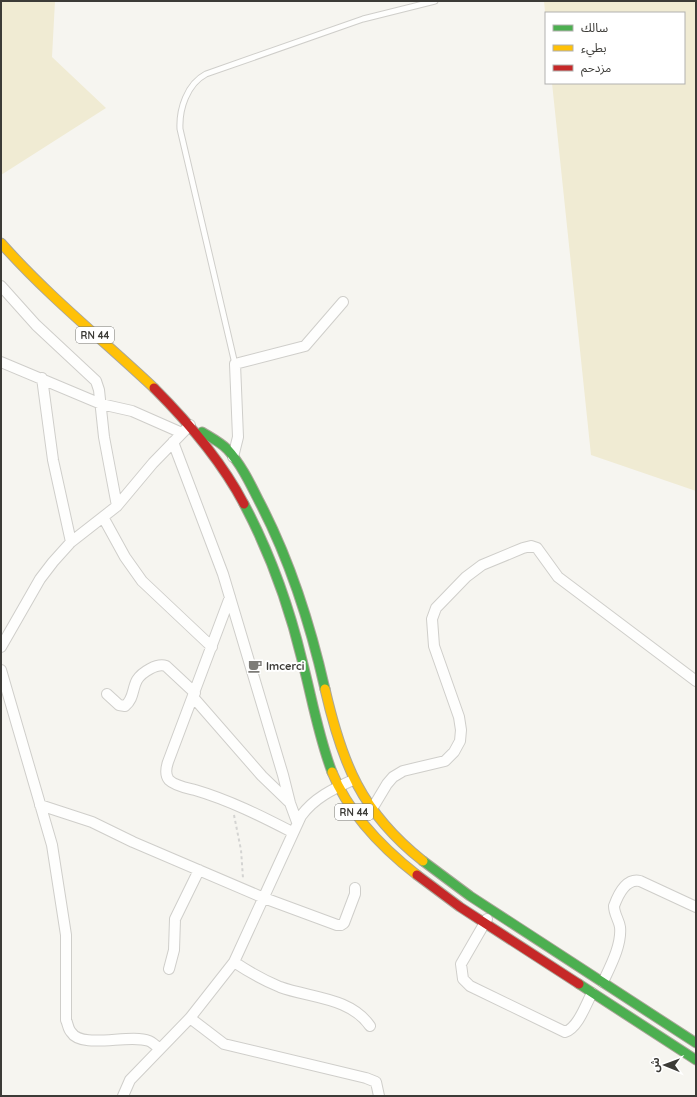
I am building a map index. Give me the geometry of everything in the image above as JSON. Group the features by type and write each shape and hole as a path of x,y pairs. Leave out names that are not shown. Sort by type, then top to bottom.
{"main road":[{"name":"RN 44","path":"1,243 33,277 190,424 224,446 244,473 270,521 283,551 310,630 332,721 342,755 353,780 372,810 388,830 415,854 493,910 696,1043"},
{"name":"RN 44","path":"190,424 227,474 256,527 268,556 295,634 317,725 328,760 339,786 365,826 387,849 441,892 592,993 696,1060"}],"street":[{"path":"1,286 36,325 96,381 99,390 104,437 117,506"},
{"path":"233,457 238,437 235,364 305,346 343,302"},
{"path":"1,362 101,404 132,411 182,433"},
{"path":"42,378 53,460 71,542"},
{"path":"1,647 40,579 71,542 117,506 152,463 190,424"},
{"path":"173,442 214,549 230,598 282,768 290,803 297,822"},
{"path":"103,517 125,557 142,581 212,647"},
{"path":"372,810 387,784 393,778 403,771 445,761 458,745 461,723 436,653 432,626 434,612 441,601 474,570 502,556 527,547 537,548 558,577 696,681"},
{"path":"230,598 168,762 167,776 170,781 178,785 231,802 292,832"},
{"path":"107,694 119,705 125,706 132,698 138,679 152,668 161,665 166,666 194,695 262,776 290,803"},
{"path":"1,670 52,845 66,935 66,1020 71,1032 78,1037 89,1040 139,1039 149,1041 159,1048"},
{"path":"123,1096 130,1080 159,1048 190,1018 234,962 297,822 312,803 339,786 353,780"},
{"path":"40,805 92,822 134,842 264,898 340,926 344,923 355,894 355,888"},
{"path":"169,969 174,950 175,919 199,870"},
{"path":"603,982 610,967 619,936 620,929 614,906 628,883 634,880 640,881 696,906"},
{"path":"493,910 461,964 463,979 470,986 565,1032 569,1031 577,1020 592,993"},
{"path":"234,962 260,979 281,987 350,1007 363,1015 370,1026"},
{"path":"190,1018 224,1044 366,1078 376,1082 379,1096"}],"lane":[{"path":"235,364 180,129 181,112 189,91 197,80 206,74 363,19 435,1"}],"path":[{"path":"231,802 241,850 243,889"}],"shaded area":[{"path":"1,1 55,1 52,57 106,108 1,175"},
{"path":"544,1 696,1 696,491 591,455 552,84 685,84 685,12 545,12"}],"traffic: fast":[{"path":"202,432 224,446 237,461 270,523 290,569 306,616 325,689"},
{"path":"244,504 262,541 285,600 306,674 319,730 332,772"},
{"path":"423,861 470,896 696,1043"},
{"path":"579,984 696,1060"}],"traffic: slow":[{"path":"1,243 38,282 154,388"},
{"path":"325,689 339,740 347,763 357,784 369,805 384,824 402,843 423,861"},
{"path":"332,772 347,802 367,829 391,853 417,875"}],"traffic: jam":[{"path":"154,388 192,428 215,457 244,504"},
{"path":"417,875 460,907 579,984"}],"place":[{"name":"Imcerci","path":"255,666"}]}
